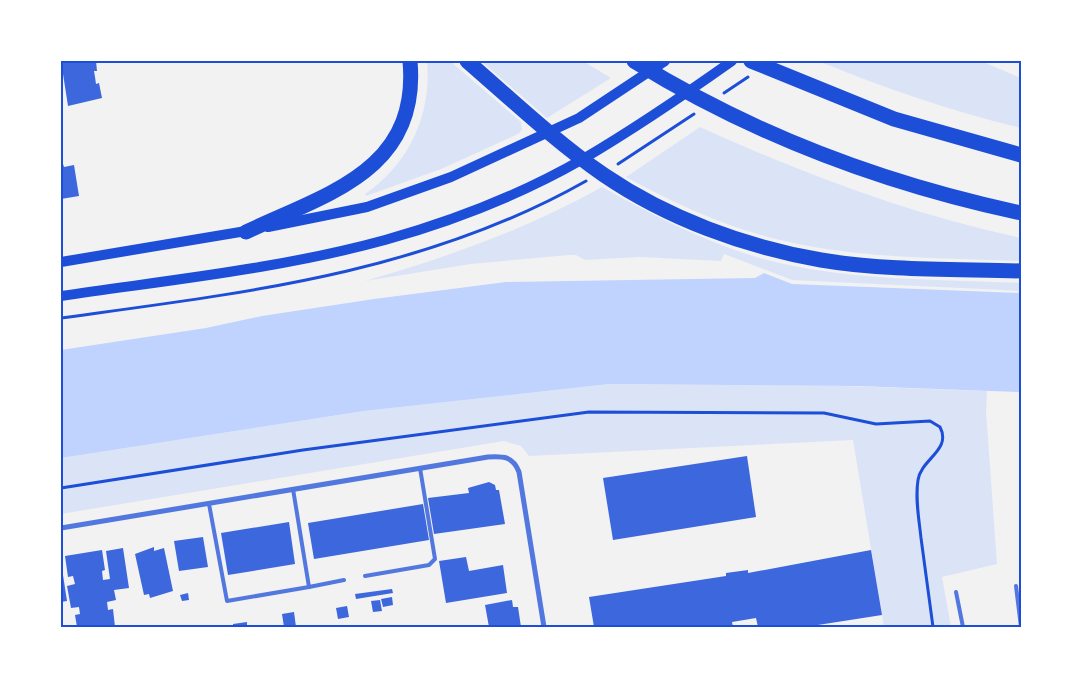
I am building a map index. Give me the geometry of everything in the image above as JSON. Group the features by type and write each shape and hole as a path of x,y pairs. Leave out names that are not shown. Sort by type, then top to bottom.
{"highway":[{"path":"246,232 353,182 377,162 394,140 404,117 410,93 410,61"},
{"path":"467,61 582,159 628,189 684,218 739,240 821,260 1021,272"},
{"path":"634,61 688,92 748,122 818,152 872,172 1021,213"},
{"path":"751,61 802,84 901,122 1021,155"}],"main road":[{"path":"61,262 246,232 367,207 398,197 469,170 550,133 608,100 665,61"},
{"path":"61,296 289,262 364,245 465,213 519,190 582,159 732,61"}],"street":[{"path":"61,528 488,457 507,457 514,462 519,472 544,627"}],"lane":[{"path":"365,576 429,565 435,559 420,468"},
{"path":"293,490 309,587"},
{"path":"210,504 227,601 344,580"},
{"path":"1016,586 1020,627"},
{"path":"956,592 963,627"}],"path":[{"path":"61,488 302,450 589,412 824,413 876,424 930,421 940,427 944,439 942,446 918,478 917,508 933,627"}],"shaded area":[{"path":"427,61 450,61 521,122 522,130 518,134 441,169 366,196 365,194 381,182 394,168 414,136 426,100 428,81"},
{"path":"481,61 583,61 611,78 547,118"},
{"path":"818,61 981,61 1021,78 1021,128 918,98"},
{"path":"700,127 778,161 898,205 1021,238 1021,261 853,253 798,244 753,233 709,217 626,177"},
{"path":"602,187 666,221 710,241 779,263 809,269 869,276 1021,283 1021,291 792,280 724,254 721,261 640,257 585,260 576,255 569,255 471,264 365,281 486,241 545,216"},
{"path":"609,384 845,386 987,391 986,411 997,564 942,577 951,627 884,627 853,440 529,456 521,446 504,441 61,514 61,458 364,411"}],"water":[{"path":"764,273 792,284 1021,293 1021,392 858,386 609,384 364,411 61,458 61,350 206,328 262,316 506,282 755,278"}],"building":[{"path":"61,61 96,61 97,71 94,71 96,84 99,83 102,98 68,106"},
{"path":"61,164 64,167 74,165 79,196 61,199"},
{"path":"747,456 756,517 613,540 603,478"},
{"path":"489,482 495,485 496,490 499,490 505,524 434,534 428,498 469,493 468,488"},
{"path":"423,504 429,540 314,559 308,523"},
{"path":"289,522 295,564 228,575 221,533"},
{"path":"203,537 208,567 179,571 174,541"},
{"path":"154,547 154,551 164,548 173,591 150,598 149,594 144,595 135,554"},
{"path":"123,548 129,588 114,590 116,600 107,602 108,610 113,609 115,627 77,627 75,615 80,614 79,607 71,608 67,586 75,584 73,576 68,577 65,556 102,550 105,570 102,571 103,580 110,579 106,551"},
{"path":"871,550 882,615 805,627 758,627 756,618 732,622 733,627 594,627 589,597 726,576 726,573 748,570 748,573"},
{"path":"466,557 469,571 503,565 507,593 446,603 439,561"},
{"path":"61,575 63,575 67,601 61,602"},
{"path":"392,589 393,593 356,599 355,594"},
{"path":"188,593 189,600 182,601 180,595"},
{"path":"392,597 393,605 383,607 381,599"},
{"path":"380,600 382,611 373,612 371,601"},
{"path":"512,600 513,607 518,607 521,627 489,627 485,605"},
{"path":"347,606 349,617 338,619 336,608"},
{"path":"294,612 296,627 284,627 282,614"},
{"path":"247,622 247,627 233,627 233,624"}]}
